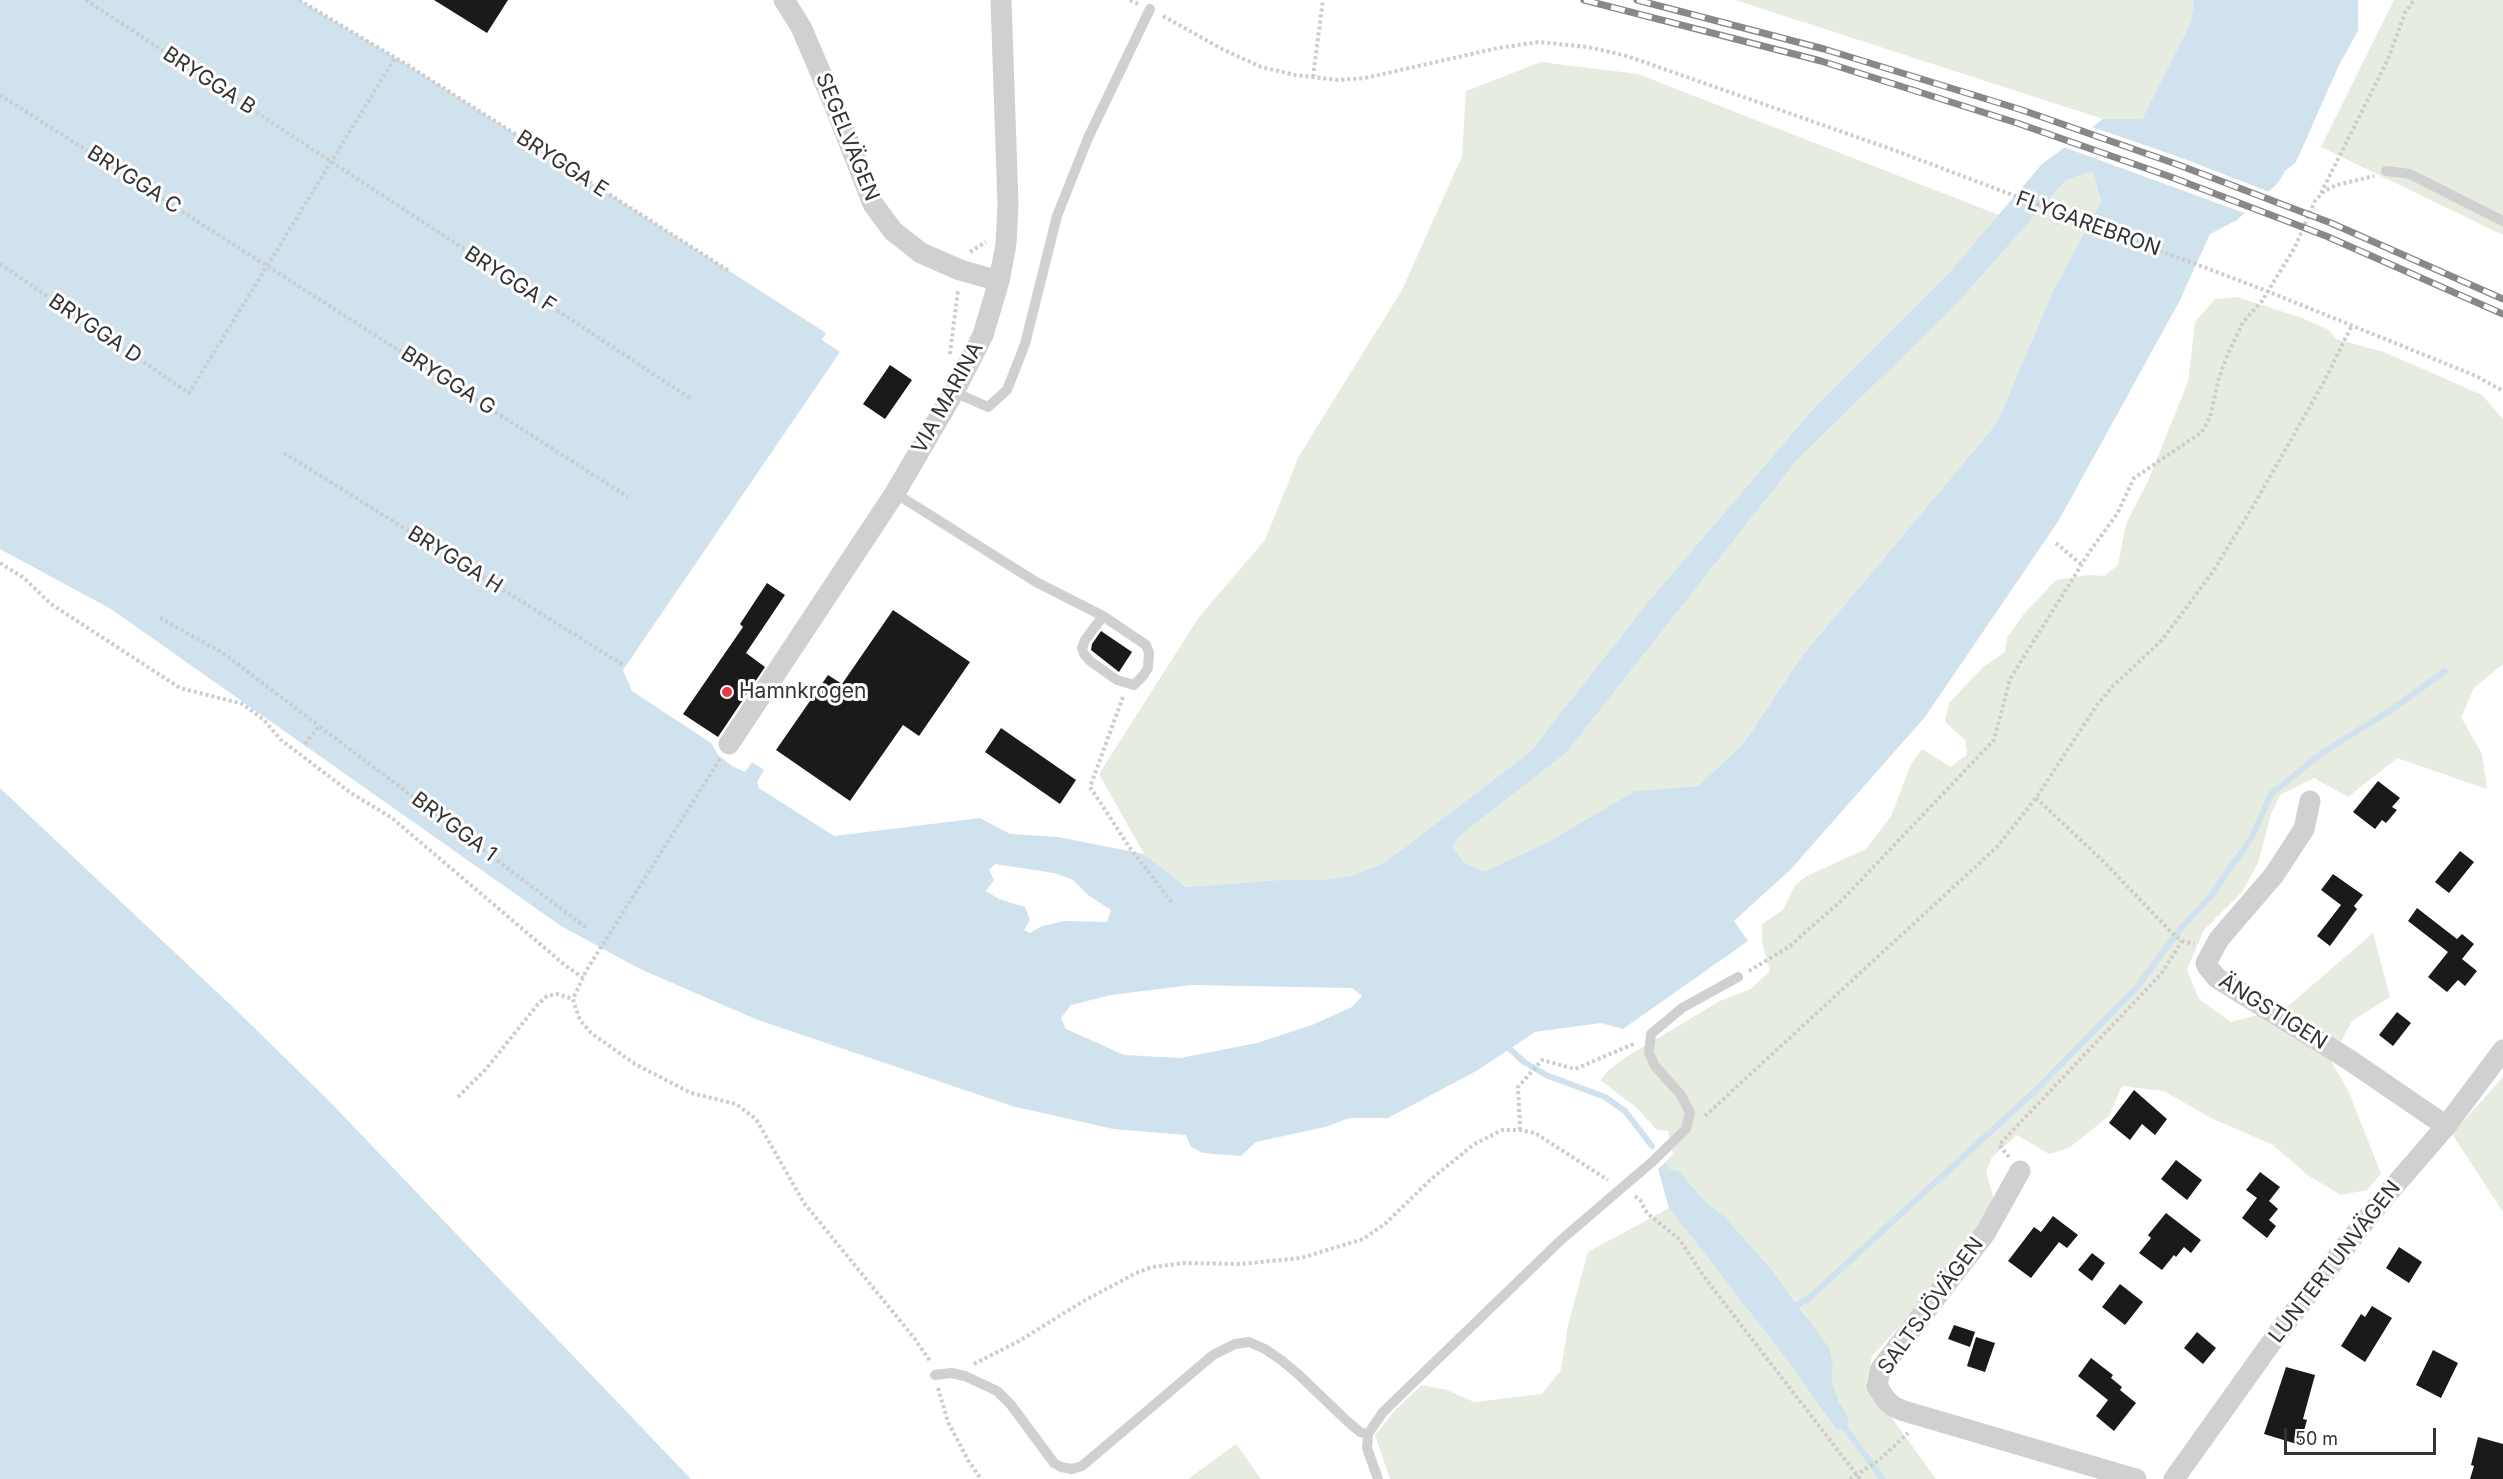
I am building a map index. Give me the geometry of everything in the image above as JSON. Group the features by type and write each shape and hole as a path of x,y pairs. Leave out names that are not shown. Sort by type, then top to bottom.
{"street":[{"name":"SEGELVÄGEN","path":"784,0 805,36 873,204 893,231 921,253 960,270 999,281"},
{"name":"VIA MARINA","path":"729,744 895,492 954,392 982,335 999,281 1006,244 1008,205 1001,0"},
{"name":"ÄNGSTIGEN","path":"2310,801 2304,829 2274,875 2219,939 2206,963 2207,966 2217,978 2348,1059 2446,1126"},
{"name":"LUNTERTUNVÄGEN","path":"2174,1479 2281,1329 2377,1206 2446,1126 2503,1050"},
{"name":"SALTSJÖVÄGEN","path":"2020,1171 1986,1232 1880,1370 1877,1386 1886,1400 1894,1407 2136,1479"}],"lane":[{"path":"954,392 987,407 1007,390 1024,344 1057,216 1088,138 1150,9"},
{"path":"2386,171 2410,174 2503,221"},
{"path":"895,492 1036,582 1103,616 1146,645 1149,653 1148,668 1134,685 1117,680 1084,654 1082,648 1085,640 1103,616"},
{"path":"1378,1479 1367,1448 1368,1434 1383,1412 1562,1240 1672,1144 1688,1124 1690,1113 1681,1095 1655,1066 1649,1053 1651,1034 1682,1008 1738,978"},
{"path":"935,1375 951,1373 965,1376 998,1391 1011,1404 1054,1463 1072,1469 1082,1466 1213,1355 1235,1344 1249,1342 1265,1348 1298,1374 1360,1432 1368,1434"}],"path":[{"name":"BRYGGA B","path":"86,0 331,161"},
{"name":"BRYGGA E","path":"299,0 395,58 729,271"},
{"path":"1313,77 1323,0"},
{"path":"2320,196 2388,58 2405,13 2414,0"},
{"name":"FLYGAREBRON","path":"1150,9 1222,49 1261,67 1338,80 1365,78 1498,48 1539,42 1588,47 1627,56 1891,149 2267,291 2476,376 2503,392"},
{"path":"267,266 395,58"},
{"name":"BRYGGA C","path":"0,95 267,266"},
{"name":"BRYGGA F","path":"331,161 690,398"},
{"path":"1738,978 1790,946 1843,899 1994,740 2010,679 2117,514 2134,478 2202,432 2210,417 2219,378 2227,356 2243,322 2267,291 2295,247 2315,201 2324,191 2337,185 2386,171"},
{"name":"BRYGGA D","path":"0,264 189,393 267,266"},
{"name":"BRYGGA G","path":"267,266 628,497"},
{"path":"954,392 946,374 960,270"},
{"path":"1688,1124 1696,1124 1998,846 2036,798 2097,705 2112,686 2162,640 2212,573 2325,380 2352,326"},
{"name":"BRYGGA H","path":"284,453 625,666"},
{"path":"2056,543 2082,565"},
{"path":"0,563 24,578 51,604 180,688 243,704 264,720 281,740 351,793 392,818 557,959 583,978"},
{"name":"BRYGGA 1","path":"160,618 223,653 588,929"},
{"path":"1128,684 1090,787 1130,848 1173,904"},
{"path":"304,744 319,726"},
{"path":"729,744 586,971 573,999 580,1020 591,1033 615,1052 673,1086 736,1104 756,1119 804,1203 930,1359 948,1422 981,1479"},
{"path":"2020,1171 1999,1145 2162,974 2180,939 2103,861 2036,798"},
{"path":"458,1097 486,1069 547,996 557,994 573,999"},
{"path":"1521,1130 1518,1087 1542,1060 1575,1069 1636,1043 1649,1043"},
{"path":"965,1376 968,1367 1019,1341 1091,1297 1152,1267 1184,1263 1240,1264 1302,1258 1363,1239 1385,1224 1430,1180 1473,1145 1502,1131 1521,1130 1534,1133 1554,1144 1623,1188 1640,1200 1647,1213 1679,1239 1708,1282 1858,1477"},
{"path":"1850,1479 1858,1477 1896,1447 1921,1415"}],"shaded area":[{"path":"1735,0 2194,0 2191,22 2142,119 2103,119"},
{"path":"2394,0 2503,0 2503,235 2321,147"},
{"path":"1541,62 1638,74 1999,215 1948,274 1814,408 1648,602 1530,752 1384,863 1351,876 1321,880 1279,880 1186,887 1144,854 1099,774 1199,617 1265,540 1299,456 1402,290 1462,156 1466,91"},
{"path":"2093,171 2101,202 2052,293 1997,423 1802,656 1744,743 1698,786 1635,791 1548,842 1483,872 1464,862 1452,846 1462,834 1566,753 1797,460 1955,306 2066,180"},
{"path":"2237,297 2302,318 2329,330 2336,339 2384,352 2482,395 2503,419 2503,664 2474,688 2461,717 2482,754 2487,789 2397,758 2348,797 2314,778 2280,795 2271,814 2258,863 2242,892 2204,930 2187,970 2199,999 2231,1022 2287,1007 2373,933 2390,997 2352,1021 2331,1061 2349,1092 2381,1174 2367,1190 2341,1195 2309,1176 2273,1145 2209,1117 2164,1091 2122,1086 2109,1116 2069,1148 2049,1154 2017,1135 1992,1157 1986,1172 1995,1203 1946,1276 1872,1356 1866,1382 1936,1479 1390,1479 1375,1435 1397,1408 1422,1385 1447,1390 1474,1402 1542,1394 1561,1370 1568,1325 1588,1252 1669,1208 1786,1359 1836,1429 1849,1418 1839,1402 1832,1381 1833,1365 1805,1314 1772,1270 1725,1217 1705,1201 1679,1171 1670,1169 1666,1162 1673,1154 1668,1131 1657,1130 1637,1108 1600,1080 1626,1057 1720,1001 1751,989 1770,971 1762,943 1762,924 1783,910 1795,885 1807,876 1866,849 1891,816 1911,764 1922,749 1951,767 1967,754 1965,740 1945,722 1949,703 1983,667 2005,652 2007,638 2023,615 2056,580 2089,575 2104,576 2118,565 2126,524 2148,481 2188,382 2195,322 2215,299"},
{"path":"2503,1077 2503,1212 2452,1134"},
{"path":"1236,1444 1261,1479 1188,1479"}],"water":[{"path":"0,0 299,0 409,66 826,333 822,340 840,352 623,670 632,691 711,743 718,755 732,766 745,772 752,762 764,770 757,782 759,788 834,836 980,818 1010,834 1058,837 1144,854 1186,887 1279,880 1321,880 1351,876 1384,863 1530,752 1648,602 1814,408 1948,274 2042,164 2103,119 2142,119 2191,22 2194,0 2358,0 2358,31 2339,65 2296,162 2285,171 2278,183 2237,220 2210,234 2179,302 2059,520 1925,717 1791,869 1734,921 1748,941 1623,1029 1601,1023 1535,1032 1478,1070 1388,1118 1350,1118 1325,1127 1256,1142 1241,1156 1203,1153 1191,1147 1186,1135 1113,1129 1012,1106 758,1020 640,969 561,926 111,609 0,549","holes":["2093,171 2101,202 2052,293 1997,423 1802,656 1744,743 1698,786 1635,791 1548,842 1483,872 1464,862 1452,846 1462,834 1566,753 1797,460 1955,306 2066,180","995,864 1054,873 1073,880 1088,895 1111,910 1107,922 1065,921 1042,926 1030,933 1024,930 1030,920 1025,907 999,899 986,891 994,880 989,870","1191,985 1352,988 1362,996 1352,1007 1312,1025 1257,1043 1180,1058 1124,1055 1066,1029 1061,1018 1071,1005 1111,995"]},
{"path":"0,788 236,1010 330,1102 691,1479 0,1479"},
{"path":"1666,1162 1670,1169 1679,1171 1705,1201 1725,1217 1772,1270 1829,1348 1833,1365 1832,1381 1839,1402 1849,1418 1845,1430 1836,1429 1786,1359 1669,1208 1658,1169"}],"pier":[{"path":"2089,126 2179,157 2272,193 2247,214 2061,146"}],"building":[{"path":"434,0 508,0 487,33"},
{"path":"890,365 912,380 885,419 863,404"},
{"name":"Hamnkrogen","path":"767,583 785,595 746,653 765,667 718,737 683,714 743,627 740,624"},
{"path":"893,610 970,662 919,736 903,725 850,801 776,750 828,675 842,684"},
{"path":"1101,631 1132,652 1119,672 1091,650 1092,644"},
{"path":"1001,728 1076,780 1060,804 985,752"},
{"path":"2378,781 2400,798 2392,807 2397,810 2386,823 2382,820 2375,829 2353,812"},
{"path":"2460,851 2474,862 2449,893 2435,882"},
{"path":"2333,874 2363,895 2354,906 2357,909 2330,946 2317,936 2341,905 2321,890"},
{"path":"2417,908 2457,939 2462,934 2474,944 2462,959 2477,971 2465,986 2458,980 2447,992 2428,977 2448,952 2408,921"},
{"path":"2397,1012 2411,1023 2393,1046 2379,1035"},
{"path":"2134,1090 2167,1119 2155,1135 2142,1124 2130,1140 2109,1123"},
{"path":"2176,1160 2202,1180 2187,1200 2161,1179"},
{"path":"2260,1172 2280,1187 2269,1201 2278,1209 2269,1220 2276,1226 2267,1238 2242,1218 2257,1198 2246,1190"},
{"path":"2166,1213 2201,1240 2191,1253 2184,1247 2162,1270 2139,1253 2151,1238 2148,1235"},
{"path":"2053,1216 2078,1235 2067,1248 2059,1242 2031,1278 2008,1261 2034,1227 2041,1232"},
{"path":"2399,1247 2422,1262 2409,1283 2386,1268"},
{"path":"2092,1253 2105,1263 2092,1281 2078,1270"},
{"path":"2120,1284 2143,1302 2125,1325 2102,1307"},
{"path":"2372,1306 2392,1318 2365,1362 2341,1346 2361,1314 2365,1317"},
{"path":"1954,1325 1975,1332 1970,1347 1948,1339"},
{"path":"2197,1332 2216,1348 2203,1364 2184,1348"},
{"path":"1976,1337 1995,1343 1985,1372 1967,1366"},
{"path":"2433,1350 2458,1363 2441,1398 2416,1385"},
{"path":"2091,1358 2113,1375 2111,1378 2122,1387 2120,1390 2136,1403 2114,1431 2096,1416 2108,1400 2078,1376"},
{"path":"2286,1367 2315,1375 2303,1419 2307,1420 2300,1445 2264,1434"},
{"path":"2478,1437 2503,1444 2503,1479 2470,1479"}],"waterway":[{"path":"1793,1307 1808,1299 2035,1091 2137,987 2182,927 2210,897 2252,837 2271,794 2322,753 2391,710 2445,671"},
{"path":"1510,1049 1524,1062 1546,1075 1605,1097 1625,1111 1652,1146"},
{"path":"1842,1424 1883,1479"}],"railway":[{"path":"1584,0 1821,61 2017,123 2171,177 2326,236 2503,314"},
{"path":"1637,0 1824,49 2022,110 2176,164 2331,223 2503,299"}],"place":[{"name":"Hamnkrogen","path":"727,692"}]}
